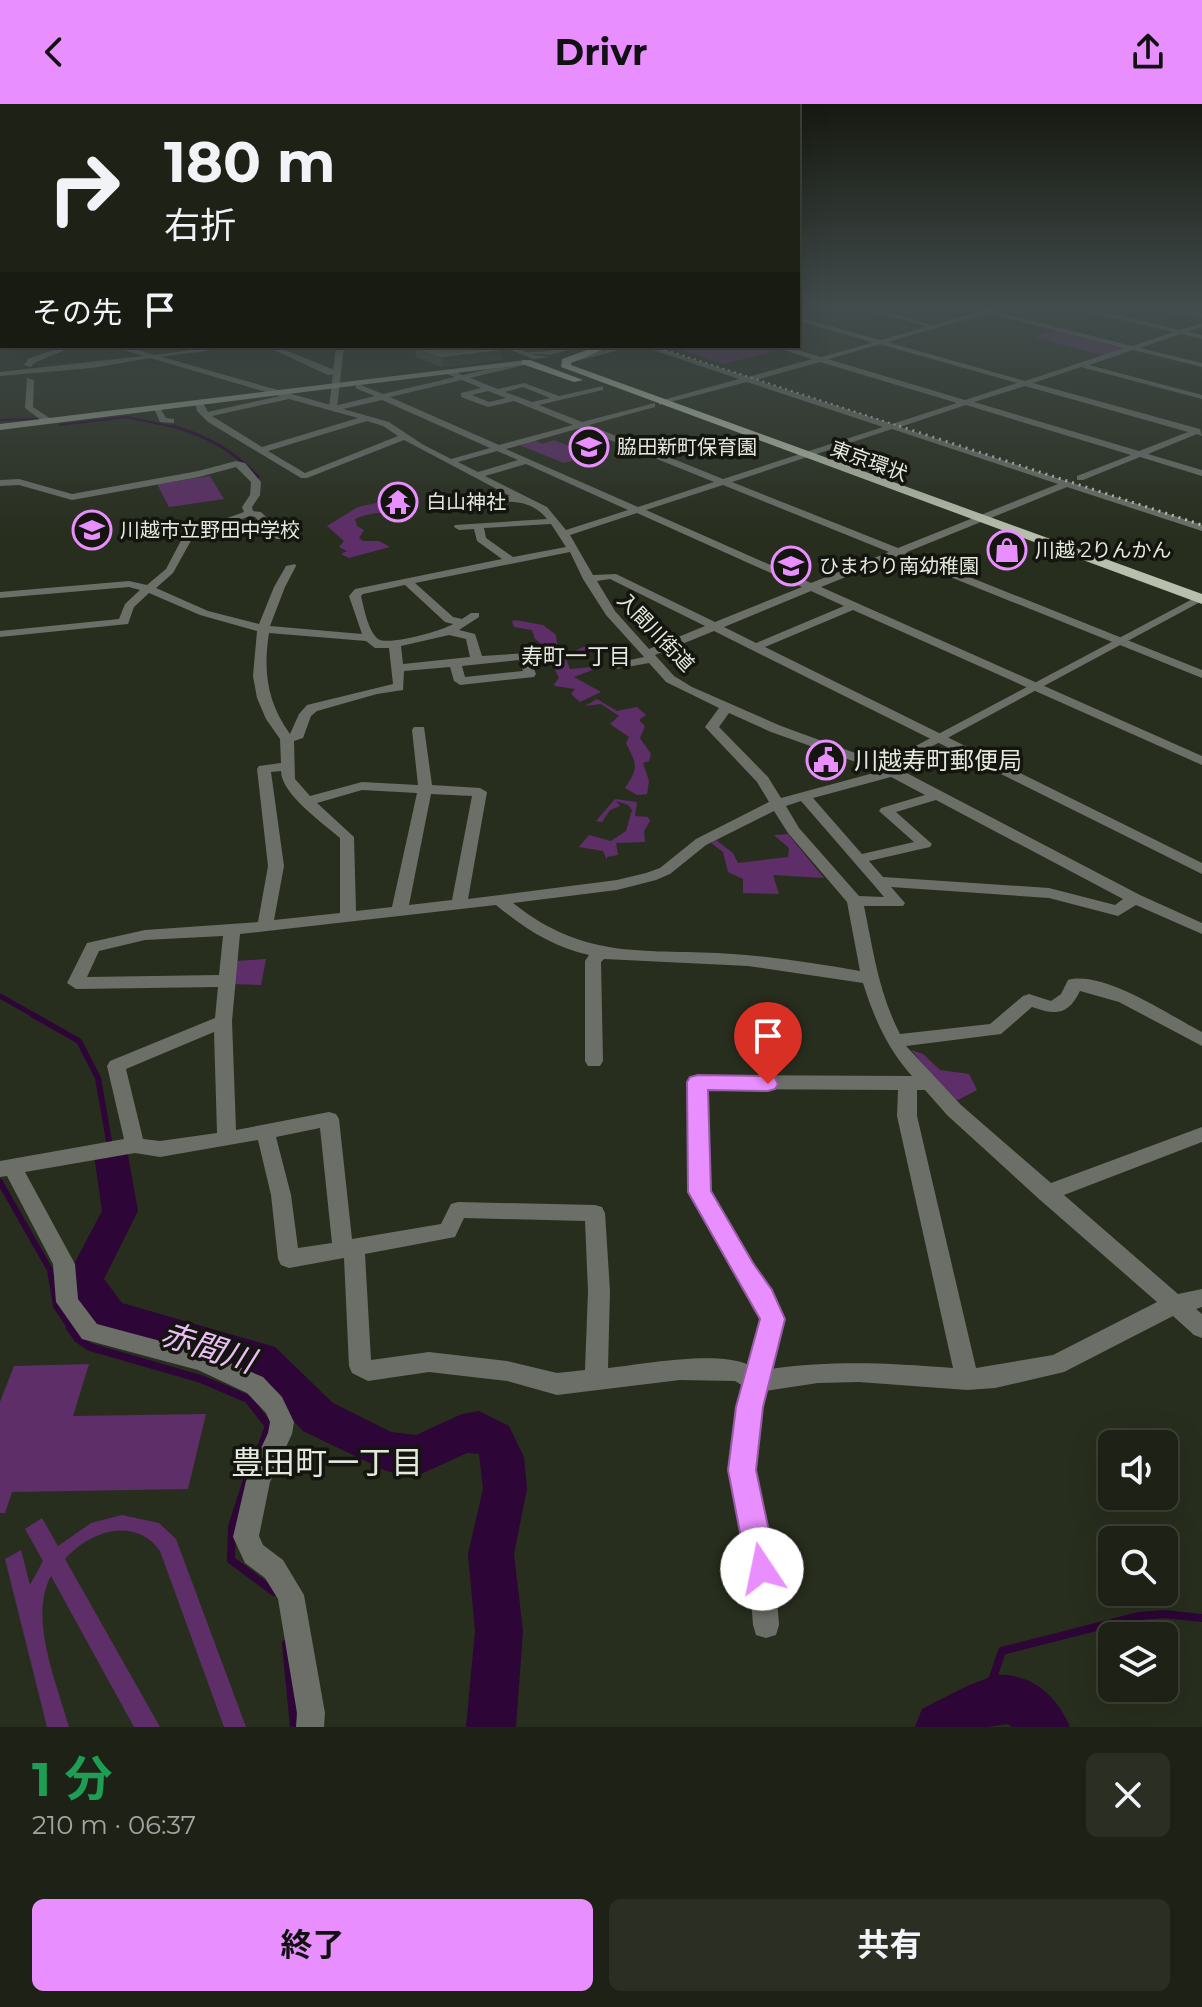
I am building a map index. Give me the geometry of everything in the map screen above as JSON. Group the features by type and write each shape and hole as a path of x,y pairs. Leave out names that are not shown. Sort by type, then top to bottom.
{"highway":[{"name":"東京環状","path":"590,384 687,413"},
{"name":"東京環状","path":"601,384 1200,600"},
{"name":"東京環状","path":"605,384 804,456"}],"main road":[{"path":"0,427 283,395 347,384"}],"street":[{"path":"30,384 29,408 48,421"},
{"name":"入間川街道","path":"245,384 368,418 390,427 449,462 525,497 556,521 610,613 670,679 725,709 888,770 1134,898 1197,922"},
{"path":"336,385 333,408 441,384"},
{"path":"479,384 1202,674"},
{"path":"449,462 729,384"},
{"path":"760,384 1202,528"},
{"path":"786,384 1202,518"},
{"path":"901,384 1202,473"},
{"path":"564,534 1023,384"},
{"path":"1028,384 1200,431"},
{"path":"1151,384 1202,397"},
{"path":"515,398 488,405 464,395 523,385 558,398"},
{"path":"358,386 1202,761"},
{"path":"531,405 600,388"},
{"path":"206,415 283,395"},
{"path":"199,403 206,415 304,476 404,437"},
{"path":"156,408 163,420 171,421"},
{"path":"262,450 368,418"},
{"path":"1080,478 1200,431"},
{"path":"477,475 526,461"},
{"path":"0,483 15,480 72,497 199,474 236,464 242,465 256,482 255,495 247,507 249,513"},
{"path":"1190,470 1202,465"},
{"path":"620,666 1066,484"},
{"path":"440,502 452,506 525,497"},
{"path":"0,634 124,622 126,609 168,574 189,535 249,513 258,514 280,537"},
{"path":"459,527 556,521"},
{"path":"479,527 481,539 511,561"},
{"path":"369,638 355,596 359,591 571,549"},
{"path":"291,566 259,639 260,679 273,723 287,739 288,779 347,837 348,915"},
{"path":"588,579 612,576 1202,869"},
{"path":"0,595 129,584 149,588 204,613 263,627 325,636 369,638 379,645 449,632 468,619 449,620 408,582"},
{"path":"227,981 76,983 93,947 145,935 232,930 400,909 459,905 617,885 651,877 665,871 669,864 701,842 779,803 888,770 935,737 1200,600"},
{"path":"756,647 854,606"},
{"path":"449,632 471,636 477,660"},
{"path":"287,739 298,735 305,714 312,708 376,690 399,687 395,644"},
{"path":"398,668 523,656 530,674 460,681 455,663"},
{"path":"725,709 712,727 739,753 779,803 793,830 811,853 855,901 870,978 881,1014 917,1083 1202,1328"},
{"path":"400,909 425,788 419,730"},
{"path":"265,925 276,866 264,769 286,766"},
{"path":"307,801 362,786 480,792 459,905"},
{"path":"859,859 925,844 886,811 939,795"},
{"path":"804,796 897,903 855,901"},
{"path":"878,881 1049,893 1118,911 1134,898"},
{"path":"499,900 539,932 599,954 730,959 870,978"},
{"path":"227,1139 223,1021 232,930"},
{"path":"594,1061 593,961 599,954"},
{"path":"895,1041 995,1030 1029,1000 1054,1008 1068,997 1074,984 1106,991 1145,1007 1202,1040"},
{"path":"135,1145 116,1066 223,1021"},
{"path":"766,1625 762,1569 742,1470 749,1407 772,1319 764,1297 744,1271 700,1192 698,1082 917,1083"},
{"path":"917,1083 907,1116 967,1379"},
{"path":"310,1727 311,1713 291,1595 274,1569 254,1554 246,1537 258,1481 280,1434 282,1422 274,1405 255,1385 201,1361 90,1332 67,1302 64,1264 6,1168 135,1145 160,1149 227,1139 329,1119 348,1248 360,1366 368,1371 429,1362 507,1371 557,1384 680,1370 718,1369 738,1371 757,1382 818,1373 859,1372 967,1379 1021,1373 1056,1365 1175,1304 1202,1298"},
{"path":"265,1131 281,1195 289,1259 448,1231 458,1210 595,1213 599,1291 596,1379"},
{"path":"1046,1193 1202,1134"}],"shaded area":[{"path":"535,440 542,444 554,440 592,455 564,463 519,445"},
{"path":"210,476 224,499 169,507 157,484"},
{"path":"394,499 414,507 355,519 357,526 364,530 359,538 379,541 390,547 349,558 341,554 347,551 339,547 344,541 327,526 358,507"},
{"path":"512,621 543,625 556,635 557,645 568,654 588,645 592,647 593,652 580,658 566,659 570,669 603,666 574,677 601,692 580,702 571,694 575,689 555,686 559,678 549,659 554,650 549,650 535,639 532,630 514,627"},
{"path":"597,699 617,711 637,707 646,715 639,720 645,726 640,738 651,754 649,761 643,763 649,781 647,794 637,795 625,788 635,766 626,743 629,737 610,724 619,716 601,704 585,706"},
{"path":"615,799 637,802 635,816 648,817 650,821 644,831 645,842 616,843 618,855 607,857 607,860 603,851 579,847 589,835 611,841 626,831 632,810 616,801 620,806 610,810 602,822 596,821"},
{"path":"788,834 824,878 773,875 779,894 743,893 743,879 728,872 723,852 711,843 716,840 733,853 738,863 788,857 789,848 774,835"},
{"path":"266,959 261,985 233,984 235,961"},
{"path":"911,1050 923,1054 940,1070 969,1074 977,1090 958,1100 952,1098"},
{"path":"89,1364 73,1416 206,1414 188,1489 12,1492 5,1513 0,1513 0,1402 14,1366"},
{"path":"122,1515 159,1523 176,1539 246,1727 224,1727 160,1551 150,1540 138,1534 112,1531 87,1541 65,1559 160,1727 134,1727 51,1576 42,1611 43,1630 69,1727 47,1727 5,1559 21,1550 30,1585 43,1561 25,1529 42,1518 58,1546 91,1523"}],"waterway":[{"path":"60,425 126,417 178,428"},
{"path":"0,420 38,419"},
{"path":"173,426 178,428"},
{"path":"178,428 219,446 258,477"},
{"name":"赤間川","path":"0,996 37,1017"},
{"name":"赤間川","path":"33,1015 79,1041 98,1078 109,1141"},
{"name":"赤間川","path":"111,1155 120,1211 84,1281 109,1316 261,1360 318,1417 384,1450 404,1456 419,1455 462,1434 479,1431 494,1440 503,1457 505,1489 491,1554 499,1631 491,1727"},
{"path":"0,1182 50,1270 56,1306 72,1330"},
{"path":"70,1328 78,1339 90,1347 201,1379 248,1399 269,1426 259,1453"},
{"path":"247,1480 232,1527 231,1560 274,1592"},
{"path":"985,1701 1002,1651 1139,1616 1164,1614 1202,1618"},
{"path":"286,1644 294,1727"},
{"name":"赤間川","path":"940,1727 982,1704 1008,1699 1033,1712 1045,1727"}],"railway":[{"path":"770,384 905,428"},
{"path":"899,426 1202,525"}],"place":[{"name":"脇田新町保育園","path":"589,447"},
{"name":"白山神社","path":"398,502"},
{"name":"川越市立野田中学校","path":"92,530"},
{"name":"川越 2りんかん","path":"1007,550"},
{"name":"ひまわり南幼稚園","path":"791,566"},
{"name":"川越寿町郵便局","path":"826,760"}],"district":[{"name":"寿町一丁目","path":"576,656"},
{"name":"豊田町一丁目","path":"327,1462"}],"route":[{"path":"762,1569 742,1470 749,1407 772,1319 764,1297 744,1271 700,1192 698,1082 768,1084"}]}
